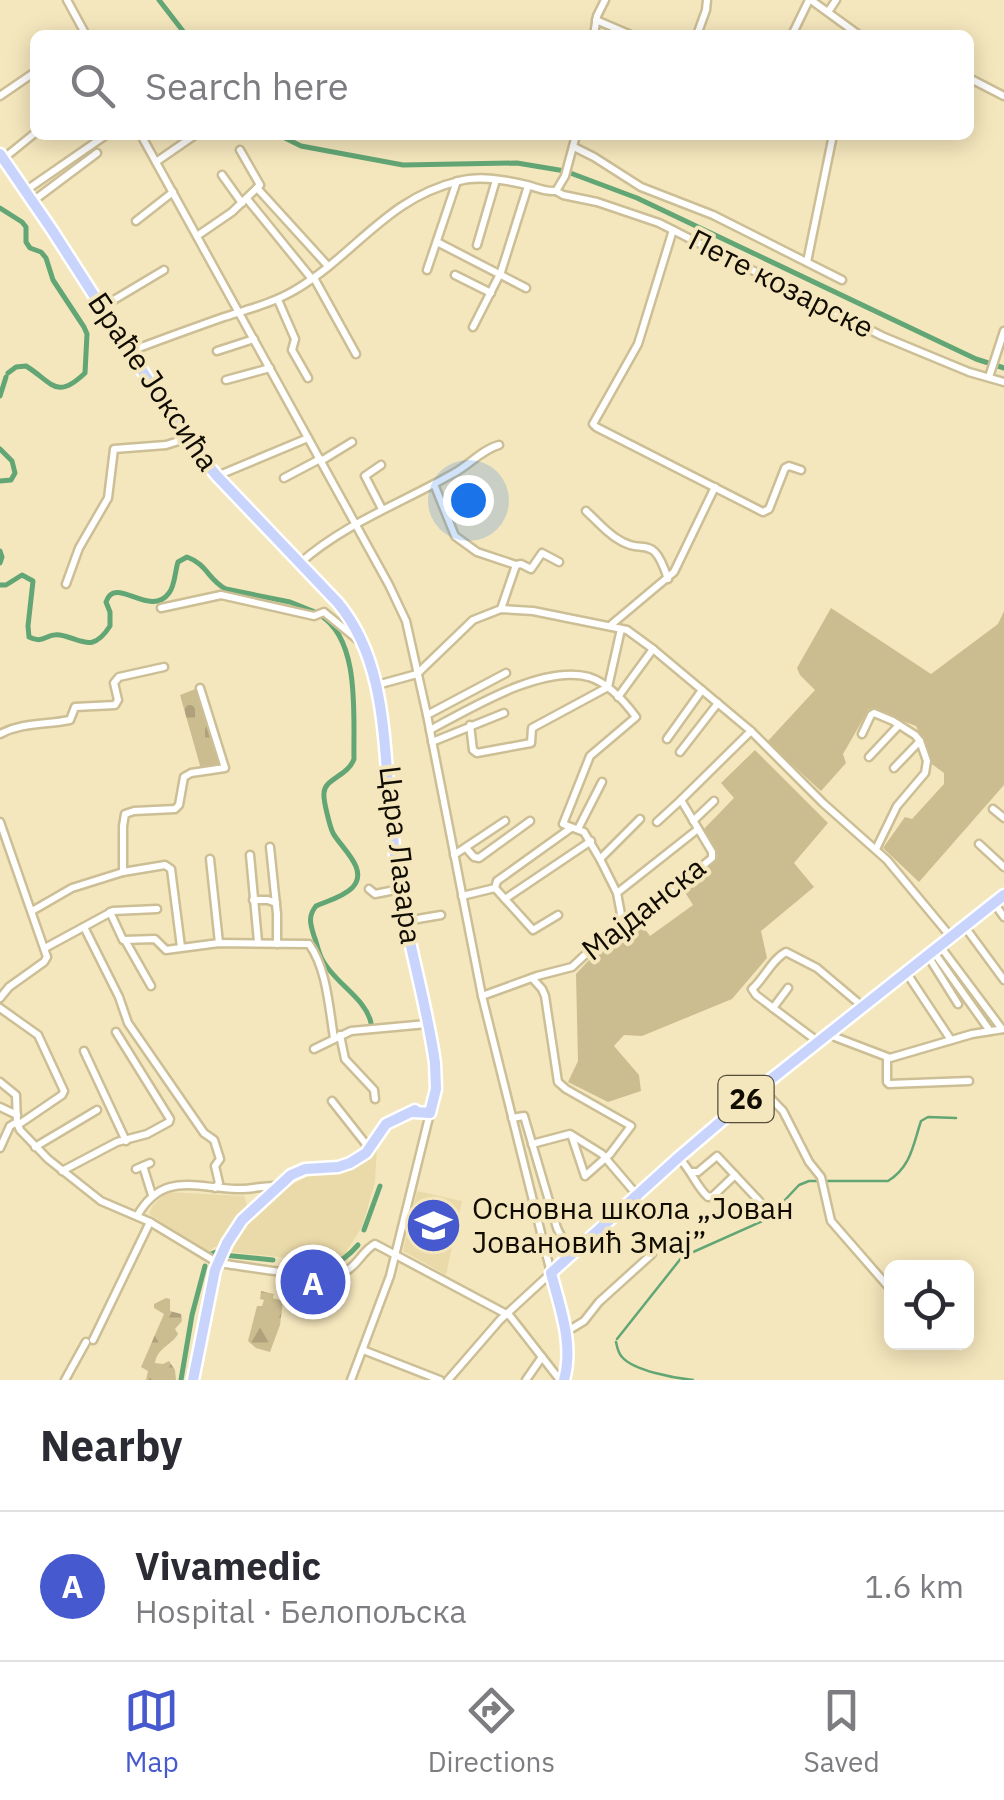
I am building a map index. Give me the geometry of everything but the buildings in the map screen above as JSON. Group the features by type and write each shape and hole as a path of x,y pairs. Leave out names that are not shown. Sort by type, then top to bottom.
{"main road":[{"name":"Браће Јоксића","path":"2,156 186,439 216,476 344,610 363,641"},
{"name":"Цара Лазара","path":"363,641 384,729 400,889 436,1075 431,1110"},
{"name":"26","path":"551,1273 760,1088 1004,895"},
{"path":"193,1380 218,1262 236,1228 290,1175 350,1163 395,1118 431,1110"},
{"path":"551,1273 566,1332 568,1359 562,1380"}],"street":[{"path":"67,0 83,30"},
{"path":"595,30 606,0"},
{"path":"700,30 707,0"},
{"path":"795,30 810,0 852,30"},
{"path":"828,12 836,0"},
{"path":"596,20 619,30"},
{"path":"0,96 30,75"},
{"path":"974,81 1004,96"},
{"path":"2,156 30,136"},
{"path":"29,196 100,140"},
{"path":"144,140 404,614 482,996 551,1273 506,1314 448,1380"},
{"path":"156,162 188,140"},
{"path":"556,190 567,172 575,140"},
{"path":"807,262 832,140"},
{"path":"574,147 641,188 713,215 842,280"},
{"path":"198,236 258,188 260,183 240,150"},
{"path":"29,196 97,153"},
{"path":"222,175 313,278 356,354"},
{"name":"Пете козарске","path":"130,352 278,300 313,278 410,198 470,178 556,190 617,208 674,230 882,336 1004,382"},
{"path":"477,245 496,180"},
{"path":"427,270 457,181"},
{"path":"473,327 500,274 528,186"},
{"path":"258,188 328,266"},
{"path":"136,221 173,192"},
{"path":"674,230 638,344 592,424 764,512 770,509 786,468 801,470"},
{"path":"437,242 526,288"},
{"path":"102,307 164,270"},
{"path":"455,275 491,293"},
{"path":"278,300 295,339 291,348 308,378"},
{"path":"989,377 1004,331"},
{"path":"217,352 254,339"},
{"path":"226,380 270,368"},
{"path":"216,476 308,438"},
{"path":"66,584 79,548 108,498 114,450 186,439"},
{"path":"284,478 352,442"},
{"path":"300,563 355,524 499,446"},
{"path":"381,465 365,476 382,509"},
{"path":"434,484 455,536 477,552 531,570 542,553 559,562"},
{"path":"610,625 674,572 715,487"},
{"path":"586,511 620,541 654,550 668,579"},
{"path":"502,609 516,565"},
{"path":"161,608 225,595 314,616 324,612 363,641"},
{"path":"376,684 417,674 473,620 502,609 621,628 654,648 751,731 823,804 876,849 951,937"},
{"path":"608,688 621,628"},
{"path":"618,696 654,648"},
{"path":"0,734 21,724 70,720 74,707 116,705 114,683 119,677 164,667"},
{"path":"427,714 506,672"},
{"path":"430,730 525,684 552,676 587,677 618,696 636,717 590,756 563,823 584,832 590,841 617,893 623,926"},
{"path":"123,872 125,814 175,809 184,777 225,768 200,688"},
{"path":"470,725 476,753 528,744 533,741 532,728 608,688"},
{"path":"668,739 702,690"},
{"path":"680,752 718,703"},
{"path":"432,742 504,713"},
{"path":"862,734 872,714 899,724 920,741 927,757 925,773 897,806 876,849"},
{"path":"869,757 899,724"},
{"name":"Мајданска","path":"657,822 751,731"},
{"path":"894,768 920,741"},
{"path":"495,888 497,881 575,828 602,782"},
{"name":"Мајданска","path":"482,996 572,967 603,938 656,904 712,858 680,800"},
{"name":"Мајданска","path":"696,825 714,802"},
{"path":"994,809 1004,818"},
{"path":"600,859 640,819"},
{"path":"466,848 475,858 482,857 530,820"},
{"path":"454,854 506,821"},
{"path":"0,822 47,957 0,998"},
{"path":"617,893 696,825"},
{"path":"505,899 590,841"},
{"path":"980,844 1004,867"},
{"path":"270,847 277,944"},
{"path":"250,855 258,942"},
{"path":"210,859 219,943"},
{"path":"32,911 72,888 123,872 164,865 170,867 181,948"},
{"path":"462,896 495,888"},
{"path":"495,888 534,930 558,915"},
{"path":"369,890 376,894 400,889"},
{"path":"254,900 276,903"},
{"path":"994,903 1004,917"},
{"path":"46,948 110,912 158,909"},
{"path":"110,912 150,986"},
{"path":"406,921 441,915"},
{"path":"84,926 129,1025 204,1134 215,1143 220,1156 215,1167 219,1183 215,1188"},
{"path":"965,926 1004,980"},
{"path":"126,942 152,938 163,949 258,942 303,942 312,947 345,1059 374,1090 376,1099"},
{"path":"933,951 958,1004"},
{"path":"933,951 1003,1029"},
{"path":"933,951 990,1031"},
{"path":"817,1042 752,989 784,952 811,964 862,1006"},
{"path":"906,972 951,1040"},
{"path":"532,978 545,996 558,1082 631,1124 605,1158 583,1176 572,1137"},
{"path":"773,1008 788,988"},
{"path":"0,1008 38,1035 64,1091 10,1126 0,1148"},
{"path":"314,1049 360,1029 427,1024"},
{"path":"829,1032 887,1058 1003,1029"},
{"path":"62,1171 117,1142 169,1122 116,1032"},
{"path":"84,1052 126,1141"},
{"path":"887,1058 889,1084 969,1081"},
{"path":"0,1082 16,1094 17,1121"},
{"path":"760,1088 783,1111 821,1180 831,1222 884,1282"},
{"path":"332,1101 369,1148"},
{"path":"0,1108 17,1121 35,1147 96,1198 150,1222 218,1262 336,1275 351,1268 373,1244 506,1314 562,1380"},
{"path":"35,1147 97,1110"},
{"name":"Цара Лазара","path":"351,1380 396,1256 431,1110"},
{"path":"512,1118 524,1116 557,1228 571,1255"},
{"path":"532,1144 568,1134 600,1152 637,1196"},
{"path":"692,1172 698,1172 717,1156 762,1204"},
{"path":"678,1158 708,1197 734,1176"},
{"path":"143,1166 152,1195"},
{"path":"137,1216 152,1195 175,1184 245,1190 278,1186"},
{"path":"65,1380 90,1341 150,1222"},
{"path":"566,1332 580,1324 652,1254"},
{"path":"363,1350 440,1380"},
{"path":"526,1380 542,1357"}],"shaded area":[{"path":"377,1149 375,1182 362,1227 343,1257 320,1261 228,1252 277,1192 312,1174 347,1171"},
{"name":"Основна школа „Јован Јовановић Змај”","path":"417,1191 462,1201 446,1275 403,1251"},
{"path":"167,1192 244,1196 248,1207 219,1247 208,1253 149,1214"}],"green space":[{"path":"831,608 931,674 998,624 1004,611 1004,785 919,882 883,848 905,817 912,819 944,784 944,773 929,762 916,726 869,709 843,754 846,763 821,791 767,742 815,690 797,668"},
{"path":"198,688 221,767 201,769 180,695"},
{"path":"755,750 828,823 794,863 814,887 761,931 767,958 732,999 642,1036 624,1035 614,1046 639,1075 641,1091 608,1102 568,1082 578,1061 576,974 606,942 639,921 650,936 693,905 681,886 718,856 702,831 734,798 721,783"},
{"path":"261,1291 283,1301 280,1325 270,1352 248,1341 257,1306 262,1306 264,1300 260,1299"},
{"path":"170,1299 170,1311 181,1314 182,1321 175,1329 178,1334 155,1363 169,1361 176,1380 146,1380 148,1371 141,1367 164,1314 154,1304"}],"waterway":[{"path":"159,0 182,30"},
{"path":"289,140 301,146 403,165 517,163 565,171 637,198 976,359 1004,368"},
{"path":"0,208 26,227 26,242 46,258 53,280 87,334 85,373 67,386 54,386 26,366 8,373"},
{"path":"0,396 6,377"},
{"path":"0,449 12,461 15,473 11,480 0,481"},
{"path":"0,551 0,563"},
{"path":"0,585 22,575 33,581 29,637 39,640 55,635 86,642 98,640 110,626 106,602 111,595 117,592 143,600 161,600 171,590 178,562 187,557 226,589 290,602 315,612"},
{"path":"320,615 333,627 349,660 354,759 324,793 333,833 358,874 352,888 316,906 311,923 322,959 363,1006 371,1023"},
{"path":"769,1217 799,1185 809,1181 888,1181 906,1162 921,1121 928,1117 956,1118"},
{"path":"364,1230 380,1186"},
{"path":"617,1339 682,1257 765,1220"},
{"path":"287,1262 334,1264 358,1245"},
{"path":"211,1254 216,1252"},
{"path":"223,1255 273,1260"},
{"path":"181,1380 205,1266"},
{"path":"616,1342 621,1355 636,1366 693,1380"}],"place":[{"name":"Основна школа „Јован Јовановић Змај”","path":"433,1226"},
{"name":"Vivamedic","path":"313,1282"}]}
